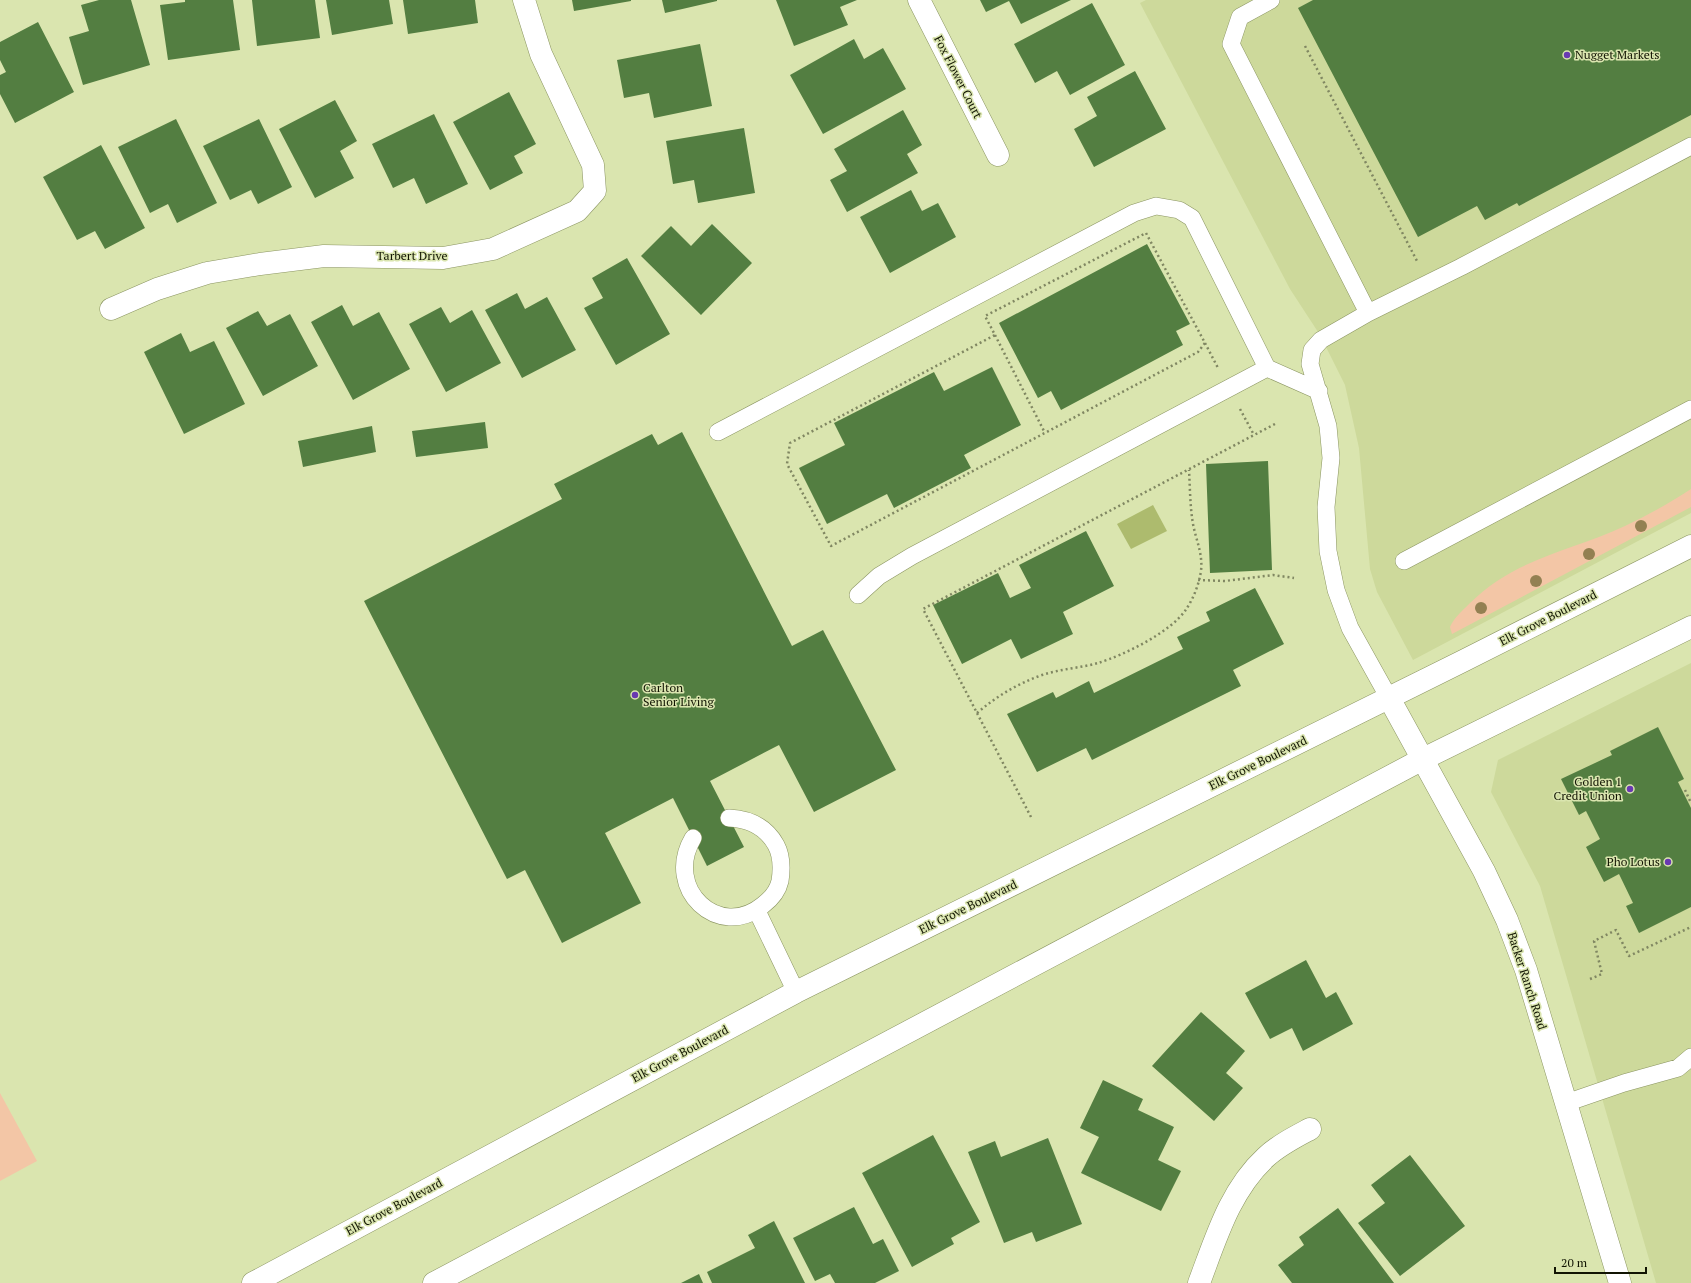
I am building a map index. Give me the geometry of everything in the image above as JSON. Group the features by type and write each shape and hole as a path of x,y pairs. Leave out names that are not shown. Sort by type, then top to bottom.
{"main road":[{"name":"Tarbert Drive","path":"111,309 157,289 207,273 260,264 324,256 442,258 493,249 577,211 595,191 593,165 541,54 524,0"},
{"name":"Fox Flower Court","path":"919,0 998,155"},
{"name":"Elk Grove Boulevard","path":"253,1283 796,992 1389,698 1691,546"},
{"path":"434,1283 1421,760 1691,627"},
{"name":"Backer Ranch Road","path":"1389,698 1421,760 1484,871 1507,920 1526,970 1620,1283"},
{"path":"1199,1283 1235,1194 1251,1172 1267,1156 1288,1141 1310,1129"}],"lane":[{"path":"1271,0 1240,17 1231,44 1368,313"},
{"path":"1389,698 1350,628 1336,590 1328,551 1326,506 1331,458 1328,426 1310,364 1312,350 1321,340 1368,313 1468,263 1691,146"},
{"path":"718,432 1134,213 1156,206 1178,210 1192,218 1267,368 1319,391"},
{"path":"858,595 879,576 912,556 1267,368"},
{"path":"1404,561 1691,409"},
{"path":"693,838 684,861 684,876 689,891 699,903 712,912 726,916 742,916 757,910 770,900 779,885 782,868 780,851 772,837 759,825 743,819 729,818"},
{"path":"757,910 796,992"},
{"path":"1566,1103 1624,1083 1678,1068 1691,1057"}],"path":[{"path":"1305,46 1418,263 1424,260"},
{"path":"995,335 790,443 787,464 831,546 1045,433 1198,352 1205,343 1146,233 985,316 995,335 1045,433"},
{"path":"1031,817 923,609 1275,424"},
{"path":"977,713 997,696 1017,684 1043,674 1098,663 1124,652 1151,638 1169,626 1186,609 1194,594 1201,571 1200,549 1193,523 1189,470"},
{"path":"1198,580 1225,581 1273,575 1294,578"},
{"path":"1685,790 1691,803"},
{"path":"1590,979 1602,974 1594,941 1616,930 1629,956 1691,927"}],"shaded area":[{"path":"1146,0 1691,0 1691,513 1413,660 1377,592 1370,569 1359,448 1345,385 1320,335 1290,289 1140,3"},
{"path":"1691,489 1691,507 1452,634 1450,627 1458,615 1487,589 1505,576 1543,558 1625,526 1659,509"},
{"path":"1153,505 1167,531 1131,549 1117,524"},
{"path":"1691,663 1691,1283 1656,1283 1540,886 1491,792 1498,760"},
{"path":"0,1093 37,1161 0,1181"}],"building":[{"path":"99,0 131,0 150,65 83,85 69,37 89,31 81,5"},
{"path":"185,0 233,0 240,50 168,60 160,5 185,2"},
{"path":"252,0 315,0 320,38 257,46"},
{"path":"326,0 389,0 393,24 332,35"},
{"path":"403,0 475,0 478,23 408,34"},
{"path":"572,0 631,0 631,1 574,11"},
{"path":"662,0 717,0 717,1 665,13"},
{"path":"776,0 857,0 840,7 848,25 794,46"},
{"path":"980,0 1071,0 1021,24 1009,1 986,12"},
{"path":"1313,0 1691,0 1691,115 1519,206 1517,203 1485,220 1477,206 1418,237 1298,8"},
{"path":"1092,3 1125,65 1070,95 1057,71 1035,83 1014,44"},
{"path":"38,22 74,92 15,123 0,94 0,75 6,72 0,60 0,42"},
{"path":"854,39 864,59 883,48 906,89 823,134 790,75"},
{"path":"700,44 712,106 654,118 649,93 624,98 617,60"},
{"path":"1135,71 1166,129 1094,167 1074,129 1097,116 1087,97"},
{"path":"509,92 536,144 514,156 523,173 490,190 453,122"},
{"path":"335,100 357,141 340,151 354,178 315,198 279,129"},
{"path":"903,110 922,145 907,154 918,173 847,212 830,180 847,171 834,149"},
{"path":"434,114 468,184 426,204 414,178 393,188 372,144"},
{"path":"176,119 217,203 177,223 168,204 150,213 118,147"},
{"path":"259,119 292,187 258,204 251,190 230,200 203,146"},
{"path":"744,128 755,193 698,203 694,180 673,184 666,141"},
{"path":"101,145 145,228 105,249 95,231 77,240 43,177"},
{"path":"911,190 922,211 938,203 956,237 890,273 860,217"},
{"path":"712,224 752,263 701,315 641,256 671,226 691,246"},
{"path":"1147,244 1190,324 1176,331 1183,345 1061,410 1051,391 1038,398 999,323"},
{"path":"627,258 670,334 616,365 584,308 603,298 592,278"},
{"path":"517,293 525,309 547,297 576,350 522,378 485,310"},
{"path":"342,305 353,326 379,312 410,369 353,400 311,322"},
{"path":"441,307 450,323 472,310 501,363 446,392 409,324"},
{"path":"258,311 267,326 290,314 318,366 263,396 226,328"},
{"path":"181,333 190,352 214,341 245,404 184,434 144,352"},
{"path":"992,367 1021,425 964,455 971,468 894,508 887,494 827,524 799,468 845,445 834,423 934,372 944,391"},
{"path":"485,422 488,448 416,457 412,431"},
{"path":"372,426 376,452 303,467 298,441"},
{"name":"Carlton Senior Living","path":"682,432 792,646 823,630 896,770 814,812 779,745 710,781 744,847 707,866 673,798 605,833 641,903 562,943 525,870 507,879 364,601 562,499 554,484 652,434 658,445"},
{"path":"1268,461 1272,570 1210,573 1206,464"},
{"path":"1086,531 1114,586 1063,612 1073,634 1021,659 1011,639 962,664 933,605 998,573 1010,598 1031,588 1019,565"},
{"path":"1255,588 1284,644 1233,670 1241,686 1092,760 1086,748 1037,772 1007,714 1053,692 1056,698 1089,681 1094,693 1183,649 1177,637 1210,621 1206,612"},
{"path":"1658,727 1684,779 1678,782 1691,808 1691,907 1639,933 1626,906 1633,903 1619,874 1604,882 1586,847 1600,839 1586,811 1579,815 1561,779 1612,755 1610,751"},
{"path":"1306,960 1326,998 1336,992 1353,1024 1303,1051 1292,1028 1270,1039 1245,993"},
{"path":"1201,1012 1245,1051 1226,1073 1243,1088 1214,1121 1152,1066"},
{"path":"1103,1080 1143,1099 1138,1110 1174,1127 1158,1160 1181,1171 1161,1211 1081,1173 1099,1137 1080,1128"},
{"path":"933,1135 980,1222 951,1238 954,1244 912,1267 862,1173"},
{"path":"1048,1138 1082,1224 1036,1242 1032,1232 1004,1243 968,1152 995,1141 1001,1157"},
{"path":"1410,1155 1465,1226 1400,1276 1358,1223 1385,1203 1371,1185"},
{"path":"854,1207 873,1244 883,1239 899,1271 875,1283 835,1283 830,1274 815,1281 793,1238"},
{"path":"1338,1208 1394,1283 1292,1283 1278,1265 1304,1245 1299,1237"},
{"path":"774,1221 805,1283 712,1283 707,1272 755,1248 748,1235"},
{"path":"699,1274 703,1283 681,1283"}],"place":[{"name":"Nugget Markets","path":"1567,55"},
{"name":"Carlton Senior Living","path":"635,695"},
{"name":"Golden 1 Credit Union","path":"1630,789"},
{"name":"Pho Lotus","path":"1668,862"}]}
